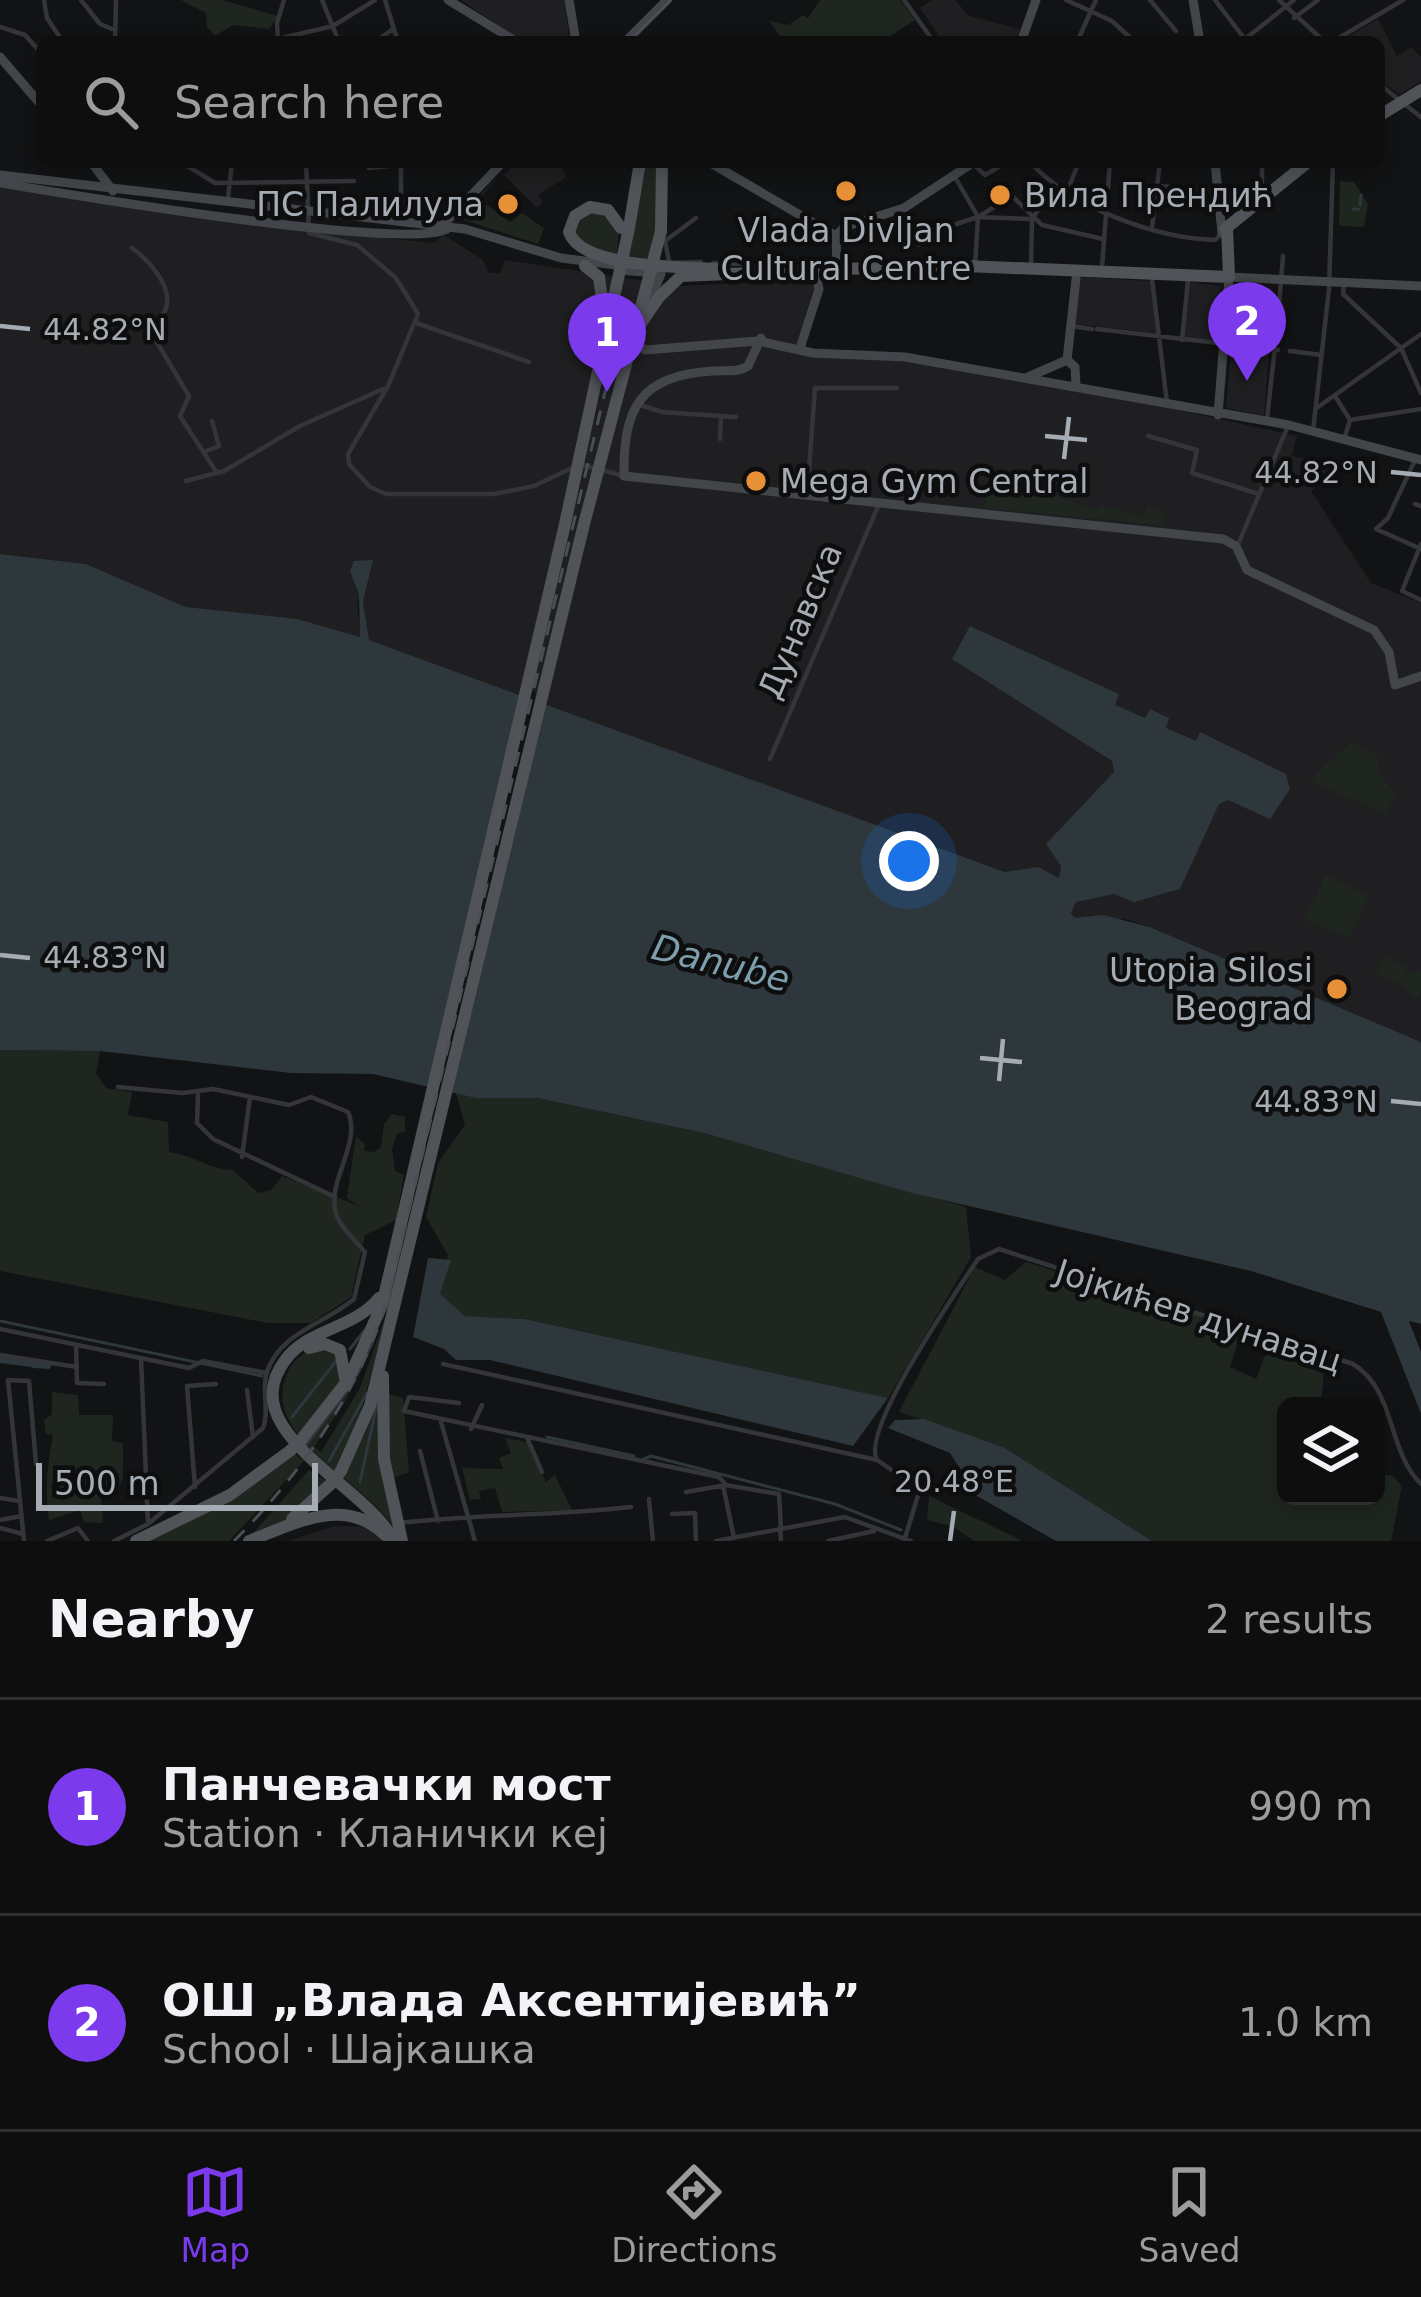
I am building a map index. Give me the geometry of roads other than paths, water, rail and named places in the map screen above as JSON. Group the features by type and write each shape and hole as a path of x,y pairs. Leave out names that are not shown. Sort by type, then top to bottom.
{"main road":[{"path":"448,0 507,36"},
{"path":"569,0 575,36"},
{"path":"631,36 667,0"},
{"path":"1024,36 1036,0"},
{"path":"1196,0 1201,36"},
{"path":"0,57 36,99"},
{"path":"1385,113 1421,90"},
{"path":"85,187 95,181 92,168"},
{"path":"93,168 111,195"},
{"path":"0,179 306,219 446,223 497,168"},
{"path":"396,1541 382,1412 399,1260 541,664 639,168"},
{"path":"541,664 583,528 662,231 662,168"},
{"path":"719,168 836,236"},
{"path":"809,317 822,298 836,236 844,227 904,208 967,168"},
{"path":"1217,168 1223,227"},
{"path":"1215,412 1227,277 1218,168"},
{"path":"1223,227 1266,200 1301,168"},
{"path":"0,179 306,219 446,223 591,262"},
{"path":"606,331 596,272 572,241 575,216 600,207 625,228"},
{"path":"516,243 556,262 662,268 807,272 975,266 1421,286"},
{"path":"536,248 571,260 716,276"},
{"path":"662,268 681,276 765,272"},
{"path":"662,268 639,338 641,349 758,341 904,357 1288,426 1419,459"},
{"path":"801,345 819,285 807,272"},
{"path":"634,333 655,294 681,276"},
{"path":"1052,382 1071,326 1076,279"},
{"path":"624,476 626,426 637,404 669,377 748,366 761,338 831,352"},
{"path":"1027,378 1062,363 1075,367 1076,386"},
{"path":"587,392 588,418"},
{"path":"608,430 618,414"},
{"name":"Дунавска","path":"624,476 1208,537 1237,547"},
{"path":"1237,547 1240,564 1255,575 1375,631 1388,652 1395,685 1421,676"},
{"path":"396,1541 369,1504 287,1438 277,1421 273,1399 289,1356 363,1315 399,1260"},
{"path":"136,1541 230,1495 296,1445 337,1395 366,1347 388,1281"},
{"path":"271,1532 337,1476 370,1406 389,1329"},
{"path":"337,1395 346,1377 345,1357 329,1344 310,1347 284,1377 279,1404 284,1422 297,1440 375,1504 396,1541"},
{"path":"249,1541 310,1518 345,1514 371,1523 396,1541"}],"street":[{"path":"44,0 47,18 59,36"},
{"path":"81,0 100,24 112,29"},
{"path":"113,36 116,0"},
{"path":"279,36 284,0"},
{"path":"322,0 337,36"},
{"path":"294,36 333,26 375,0"},
{"path":"385,0 396,36"},
{"path":"904,0 930,36"},
{"path":"1066,0 1092,10 1127,36"},
{"path":"1080,36 1096,0"},
{"path":"1150,0 1176,31"},
{"path":"1215,0 1243,36"},
{"path":"1279,0 1294,18 1320,36"},
{"path":"1251,36 1294,0"},
{"path":"1294,18 1318,0"},
{"path":"1340,36 1403,0"},
{"path":"0,27 25,35 36,47"},
{"path":"383,36 393,29"},
{"path":"0,74 13,72"},
{"path":"1385,89 1421,117"},
{"path":"190,168 205,180 229,184 354,182"},
{"path":"227,206 231,168"},
{"path":"306,168 306,219 314,236 348,240 396,278 417,312 388,386 347,456 350,466 378,493 504,492 579,465 624,476"},
{"path":"401,168 401,201"},
{"path":"1066,194 1077,168"},
{"path":"1102,272 1109,168"},
{"path":"1152,227 1159,168"},
{"path":"1261,168 1258,192 1266,200"},
{"path":"1313,432 1330,281 1334,168"},
{"path":"1036,169 1066,194 1190,239 1214,240 1223,227"},
{"path":"955,177 978,217 975,266"},
{"path":"1157,185 1218,191"},
{"path":"1030,269 1032,219 1055,187"},
{"path":"904,208 917,241 978,217 1008,196 1032,219"},
{"path":"322,216 401,201 426,203 446,223"},
{"path":"978,217 1032,219 1070,234 1103,239"},
{"path":"662,268 665,241 696,218"},
{"path":"132,248 149,260 164,292 166,308 152,334 188,394 179,415 217,473"},
{"path":"1266,422 1283,256"},
{"path":"1182,340 1189,276"},
{"path":"1152,279 1167,403"},
{"path":"1347,282 1343,294 1401,348 1421,393"},
{"path":"416,323 529,362"},
{"path":"1071,326 1276,347"},
{"path":"1316,408 1421,334"},
{"path":"1290,351 1322,355"},
{"path":"186,481 217,473 274,446 300,426 388,386"},
{"path":"807,496 816,387 897,388"},
{"path":"1335,396 1350,419 1345,440"},
{"path":"637,404 736,417"},
{"path":"1350,419 1421,409"},
{"path":"720,439 721,417"},
{"path":"204,452 219,446 212,421"},
{"path":"1237,547 1288,426"},
{"path":"1148,436 1197,450 1192,473 1259,494"},
{"path":"1419,459 1388,518 1376,528 1420,548 1402,589 1421,600"},
{"name":"Дунавска","path":"770,759 879,504"},
{"path":"114,1541 148,1525 266,1423 267,1373 287,1341 358,1295 365,1252 337,1217 335,1197 351,1114 310,1097 289,1105 213,1089 198,1093 118,1087"},
{"path":"198,1093 199,1127 242,1156 335,1197"},
{"path":"242,1156 250,1097"},
{"name":"Јојкићев дунавац","path":"877,1460 873,1440 885,1413 987,1252 1005,1250 1048,1269 1353,1364 1380,1391 1418,1482"},
{"path":"0,1329 189,1368 198,1363 267,1373"},
{"path":"76,1345 78,1384 104,1384"},
{"path":"0,1355 77,1367"},
{"path":"141,1358 148,1525"},
{"path":"443,1364 877,1460 920,1490 908,1539 837,1517 716,1541"},
{"path":"24,1538 8,1381 29,1381 36,1464"},
{"path":"195,1487 187,1386 216,1384"},
{"path":"247,1390 253,1437"},
{"path":"459,1403 407,1399 405,1413 719,1477 725,1485 736,1539"},
{"path":"471,1429 482,1405"},
{"path":"441,1423 475,1541"},
{"path":"529,1440 542,1472"},
{"path":"420,1451 437,1521"},
{"path":"686,1492 725,1485 780,1495 782,1541"},
{"path":"0,1498 19,1501"},
{"path":"650,1499 653,1541"},
{"path":"397,1523 469,1514 631,1507"},
{"path":"672,1514 695,1513 696,1541"},
{"path":"0,1524 21,1516"},
{"path":"0,1524 24,1538"},
{"path":"46,1541 78,1528 88,1541"},
{"path":"828,1541 875,1529"},
{"path":"872,1541 875,1529"}],"water":[{"name":"Danube","path":"0,554 86,564 186,607 297,619 360,637 359,594 350,571 354,561 373,560 363,602 369,640 1005,872 1038,867 1059,878 1061,866 1046,844 1114,772 1112,761 952,659 970,626 1119,694 1115,705 1145,718 1150,709 1169,718 1166,728 1196,741 1200,732 1286,774 1290,789 1270,819 1228,800 1219,804 1180,889 1134,902 1114,894 1076,902 1071,913 1075,918 1103,915 1150,927 1421,1042 1421,1324 1409,1321 1421,1352 1421,1414 1381,1312 1251,1271 908,1192 704,1133 537,1098 476,1098 373,1074 291,1073 100,1051 0,1050"},
{"path":"428,1258 451,1260 440,1294 465,1316 525,1319 888,1398 853,1446 490,1360 456,1360 444,1349 413,1337"},
{"path":"924,1419 1005,1448 1152,1541 1056,1541 977,1496 950,1453 888,1428 895,1420"}],"waterway":[{"path":"1360,205 1361,195"},
{"path":"1353,209 1359,209"},
{"path":"0,1321 262,1376"},
{"path":"350,1349 364,1331"},
{"path":"357,1375 372,1344"},
{"path":"0,1360 32,1364"},
{"path":"292,1417 336,1361"},
{"path":"34,1365 48,1366"},
{"path":"306,1445 349,1388"},
{"path":"329,1461 367,1393"},
{"path":"360,1482 377,1404"},
{"path":"547,1437 634,1456"},
{"path":"644,1459 651,1456 835,1504 901,1530"}],"tram line":[{"path":"634,36 671,0"}],"railway":[{"path":"234,1541 325,1430 360,1369 387,1302 618,338"}],"place":[{"name":"Vlada Divljan Cultural Centre","path":"846,191"},
{"name":"Вила Прендић","path":"1000,195"},
{"name":"ПС Палилула","path":"508,204"},
{"name":"ОШ „Влада Аксентијевић”","path":"1247,381"},
{"name":"Панчевачки мост","path":"607,392"},
{"name":"Mega Gym Central","path":"756,481"},
{"name":"Utopia Silosi Beograd","path":"1337,989"}]}
